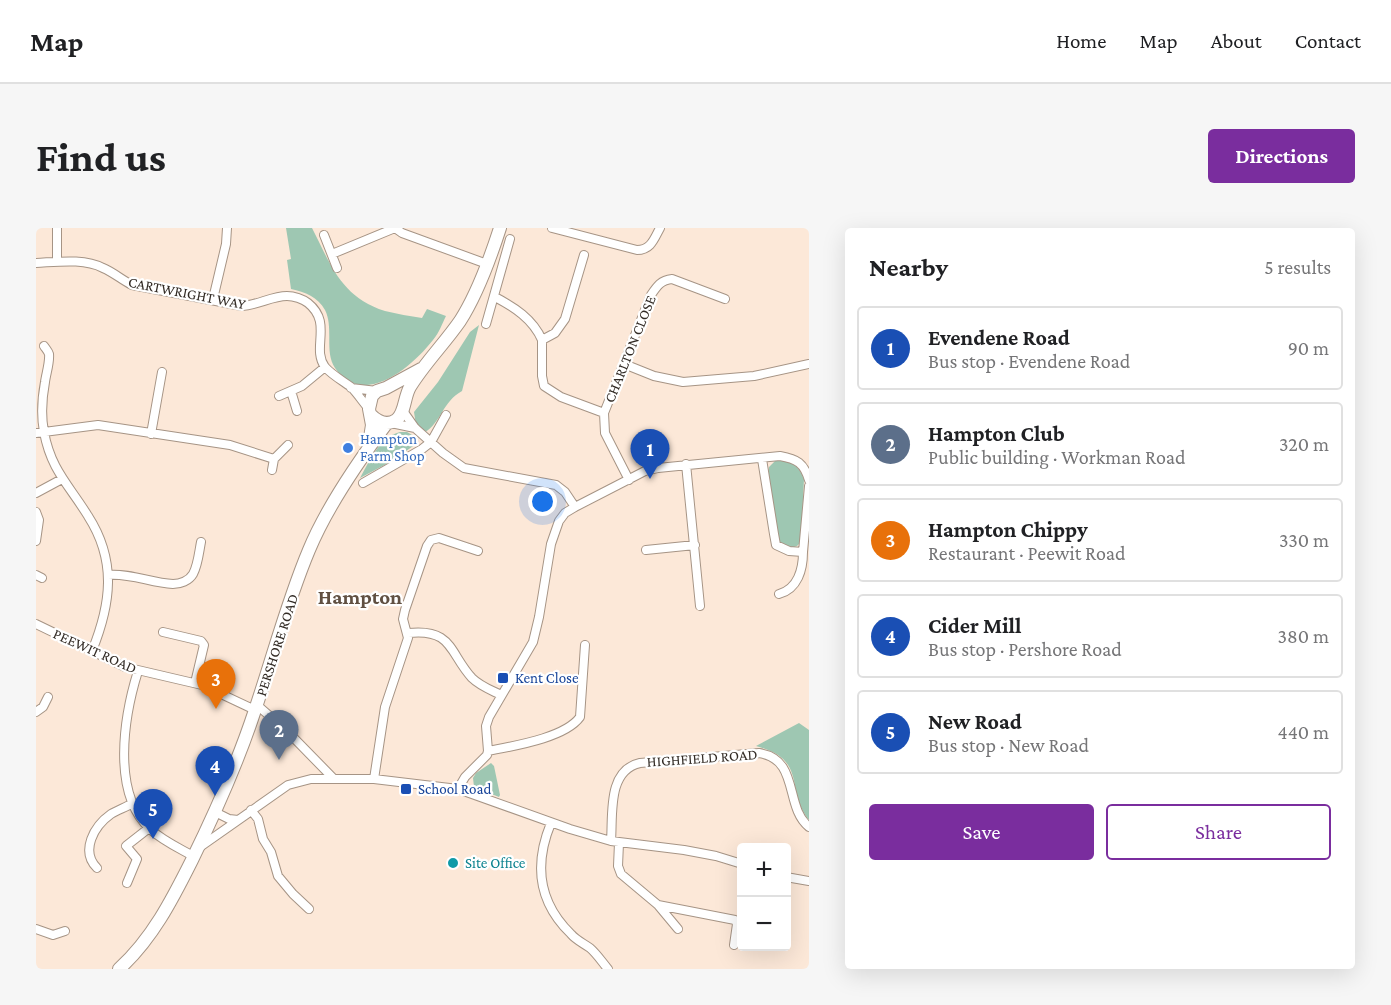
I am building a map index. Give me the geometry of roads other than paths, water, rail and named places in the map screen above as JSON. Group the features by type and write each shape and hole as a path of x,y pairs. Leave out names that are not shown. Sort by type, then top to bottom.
{"main road":[{"name":"PERSHORE ROAD","path":"119,969 145,941 169,906 214,812 239,755 309,551 337,498 369,448 389,423 396,420 422,368 448,338 464,313 487,264 500,228"},
{"name":"PERSHORE ROAD","path":"369,448 372,434 370,400 381,389 422,368"},
{"path":"381,389 397,392 403,406"},
{"path":"370,412 378,422 389,423"}],"street":[{"path":"57,228 57,262"},
{"path":"213,299 226,244 227,228"},
{"path":"332,254 395,228 402,233 487,264"},
{"path":"552,228 637,250 645,250 650,247 660,228"},
{"path":"324,235 337,268"},
{"path":"486,324 510,239"},
{"path":"542,340 555,333 565,319 584,255"},
{"name":"CARTWRIGHT WAY","path":"36,263 90,263 104,268 132,285 242,306 253,306 286,296 305,300 316,309 320,319 321,354 325,367"},
{"name":"CHARLTON CLOSE","path":"629,480 605,433 604,413 651,295 658,284 665,280 679,281 725,299"},
{"path":"495,297 506,302 537,327 542,340 544,386 561,397 604,413"},
{"path":"44,346 49,355 40,432 62,479 99,535 105,554 108,575 106,610 92,651"},
{"path":"624,364 654,376 683,382 754,376 809,364"},
{"path":"279,396 302,386 325,367 351,388 370,412"},
{"path":"151,434 162,372"},
{"path":"351,388 381,389"},
{"path":"291,391 297,411"},
{"path":"403,406 415,428 464,468 556,485 565,492 575,507"},
{"path":"363,483 430,442 446,415"},
{"path":"389,423 415,428"},
{"path":"40,432 98,425 230,445 274,459"},
{"path":"272,470 274,459 288,445"},
{"path":"459,789 465,777 484,759 488,751 486,726 501,695 533,642 554,532 565,513 645,471 658,468 780,456 792,458 806,467 809,480"},
{"path":"762,459 776,545 789,551 803,552"},
{"path":"687,465 700,606"},
{"path":"36,494 62,479"},
{"path":"779,594 789,589 801,572 809,486"},
{"path":"36,512 39,520 36,541"},
{"path":"374,779 385,707 407,644 408,633 403,619 405,610 431,540 439,538 478,551"},
{"path":"108,575 129,575 172,584 184,582 192,576 196,568 201,542"},
{"path":"646,550 695,545"},
{"name":"PEEWIT ROAD","path":"36,624 138,671 195,683 256,707 288,732 333,778"},
{"path":"163,632 201,641 204,645 195,683"},
{"path":"408,633 430,634 444,638 472,678 501,695"},
{"path":"488,751 552,735 575,724 580,717 585,645"},
{"path":"138,671 128,713 125,740 126,772 133,803 149,828 195,853 251,810 296,782 333,778 374,779 459,789 615,842 684,850 737,863"},
{"path":"36,712 43,707 48,697"},
{"name":"HIGHFIELD ROAD","path":"678,929 658,905 621,874 618,866 615,842 616,783 630,765 759,753 771,756 781,764 789,779 799,814 809,827"},
{"path":"97,868 92,862 89,849 94,833 110,815 133,803"},
{"path":"251,810 258,819 263,839 272,852 278,876 309,909"},
{"path":"214,812 229,819 238,820"},
{"path":"551,822 541,858 544,894 551,909 570,934 589,947 602,967"},
{"path":"126,883 137,859 126,846 149,828"},
{"path":"791,878 809,881"},
{"path":"658,905 735,920 737,924 734,945"},
{"path":"36,929 53,935 65,931"}],"place":[{"name":"Hampton Farm Shop","path":"348,448"},
{"name":"Evendene Road","path":"650,479"},
{"name":"Kent Close","path":"503,678"},
{"name":"Hampton Chippy","path":"216,709"},
{"name":"Hampton Club","path":"279,760"},
{"name":"School Road","path":"406,789"},
{"name":"Cider Mill","path":"215,796"},
{"name":"New Road","path":"153,839"},
{"name":"Site Office","path":"453,863"}],"district":[{"name":"Hampton","path":"360,597"}]}
